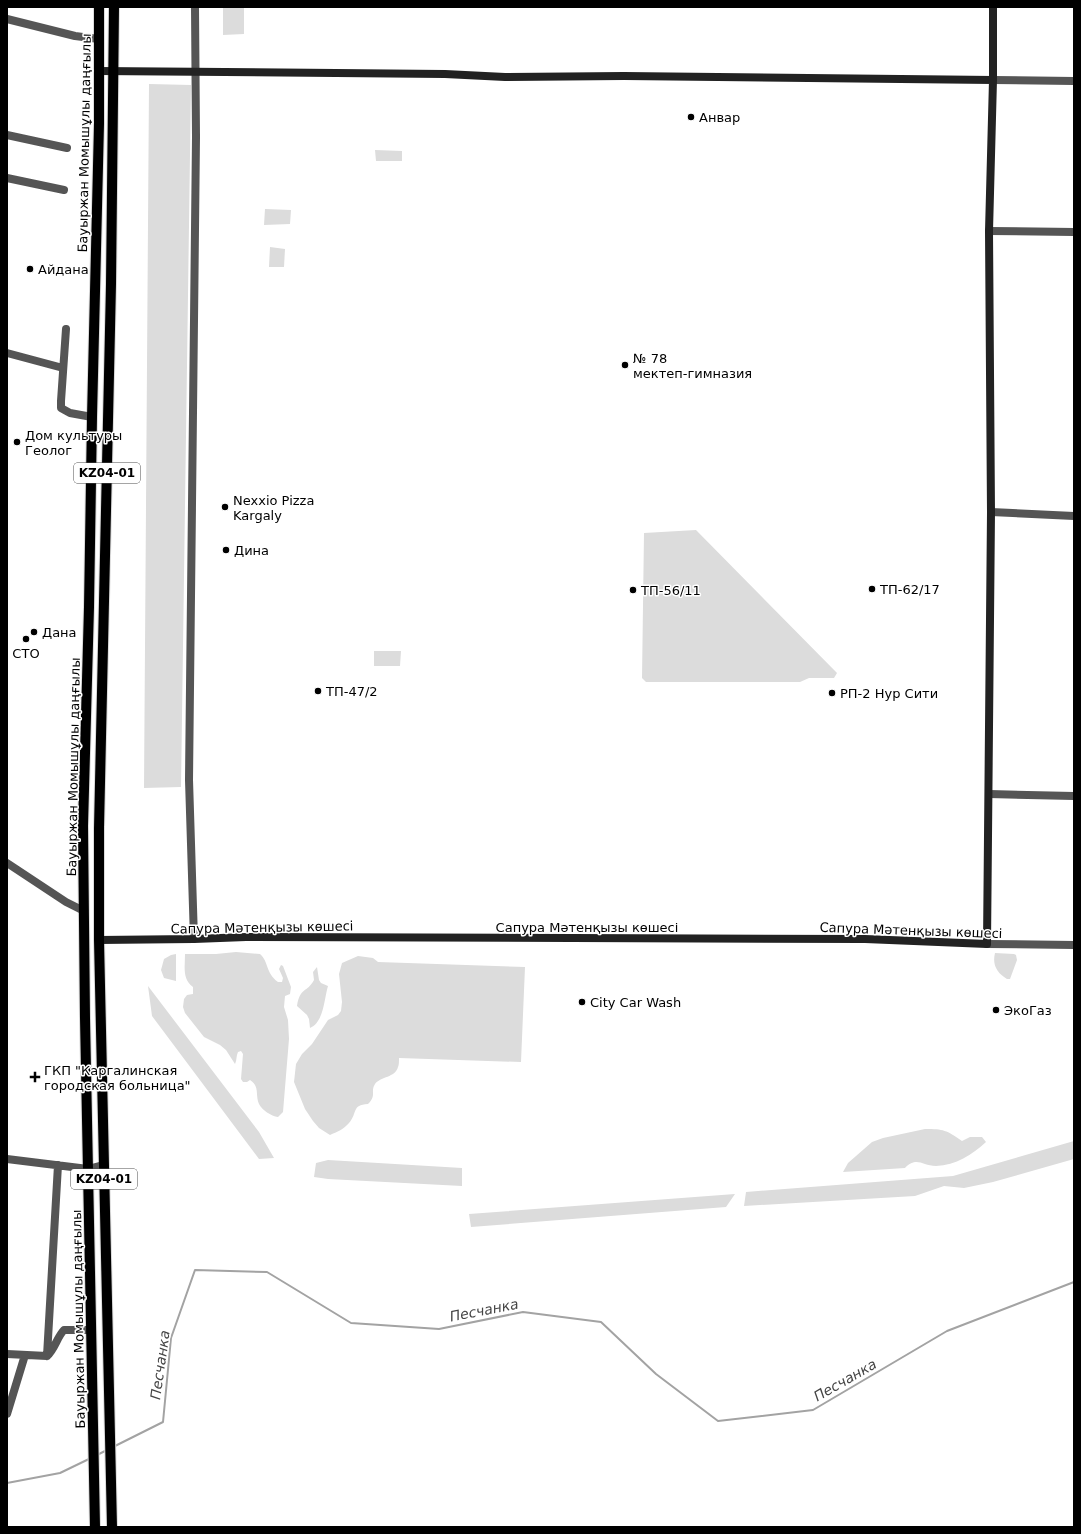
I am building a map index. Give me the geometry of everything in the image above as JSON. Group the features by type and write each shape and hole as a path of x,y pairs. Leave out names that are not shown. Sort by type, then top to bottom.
{"main road":[{"name":"Бауыржан Момышұлы даңғылы","path":"95,1527 92,1424 92,1330 83,826 89,607 99,7"},
{"name":"KZ04-01","path":"112,1527 103,1165 99,940 99,828 114,7"},
{"path":"95,284 110,284"},
{"path":"83,826 99,828"},
{"path":"84,940 99,940"}],"street":[{"path":"194,939 189,780 196,137 195,7"},
{"path":"987,944 991,512 989,231 993,80 993,7"},
{"path":"7,19 75,36 99,39"},
{"path":"99,71 445,74 505,77 624,76 1074,81"},
{"path":"7,135 67,148"},
{"path":"7,178 64,190"},
{"path":"989,231 1074,232"},
{"path":"66,329 61,408 70,413 92,417"},
{"path":"7,353 63,368"},
{"path":"991,512 1074,516"},
{"path":"989,794 1074,796"},
{"path":"7,863 66,902 84,911"},
{"name":"Сапура Мәтенқызы көшесі","path":"99,940 246,938 865,939 987,944 1074,945"},
{"path":"7,1159 88,1169 103,1165"},
{"path":"46,1356 58,1165"},
{"path":"8,1356 46,1356 64,1330 92,1330"},
{"path":"7,1414 25,1355"}],"shaded area":[{"path":"223,7 244,7 244,34 223,35"},
{"path":"149,84 191,85 181,787 144,788"},
{"path":"375,150 402,151 402,161 376,161"},
{"path":"265,209 291,210 290,224 264,225"},
{"path":"270,247 285,249 284,267 269,267"},
{"path":"696,530 837,673 834,678 809,678 800,682 646,682 642,678 644,533"},
{"path":"374,651 401,651 400,666 374,666"},
{"path":"236,952 260,954 265,960 271,975 278,982 282,982 283,978 279,969 281,965 283,966 291,987 290,994 285,996 284,1007 288,1020 289,1039 283,1112 278,1117 270,1114 260,1106 253,1082 250,1080 243,1082 241,1079 243,1054 241,1051 238,1052 235,1064 226,1050 220,1045 204,1037 185,1013 183,1007 184,999 187,995 193,994 193,987 189,984 186,976 185,954 216,954"},
{"path":"995,953 1016,955 1017,960 1010,979 1003,977 996,968 994,961"},
{"path":"176,954 176,981 164,978 161,970 164,959"},
{"path":"358,956 373,958 378,962 525,967 521,1062 399,1058 399,1065 396,1071 375,1084 371,1101 368,1104 357,1108 352,1119 345,1127 330,1135 319,1128 305,1109 294,1082 296,1064 328,1020 338,1015 341,1011 342,1002 339,974 342,963"},
{"path":"317,967 319,980 321,983 328,986 321,1016 315,1025 310,1028 307,1015 297,1006 300,996 314,980 313,972"},
{"path":"148,986 259,1132 274,1158 259,1159 152,1016"},
{"path":"925,1129 945,1131 962,1141 970,1137 982,1137 986,1142 975,1151 950,1164 931,1166 916,1162 909,1164 905,1168 843,1172 848,1163 872,1142 883,1138"},
{"path":"1074,1141 1074,1159 993,1182 964,1188 944,1186 915,1196 744,1206 746,1192 953,1176"},
{"path":"328,1160 462,1168 462,1186 314,1177 316,1163"},
{"path":"735,1194 726,1207 471,1227 469,1214"}],"waterway":[{"name":"Песчанка","path":"113,1447 163,1422 171,1338 195,1270 267,1272 351,1323 439,1329 523,1312 601,1322 656,1374 718,1421 813,1410 947,1331 1074,1282"},
{"name":"Песчанка","path":"97,1455 107,1450"},
{"name":"Песчанка","path":"7,1483 60,1473 91,1458"}],"place":[{"name":"Анвар","path":"691,117"},
{"name":"Айдана","path":"30,269"},
{"name":"№ 78 мектеп-гимназия","path":"625,365"},
{"name":"Дом культуры Геолог","path":"17,442"},
{"name":"Nexxio Pizza Kargaly","path":"225,507"},
{"name":"Дина","path":"226,550"},
{"name":"ТП-62/17","path":"872,589"},
{"name":"ТП-56/11","path":"633,590"},
{"name":"Дана","path":"34,632"},
{"name":"СТО","path":"26,639"},
{"name":"ТП-47/2","path":"318,691"},
{"name":"РП-2 Нур Сити","path":"832,693"},
{"name":"City Car Wash","path":"582,1002"},
{"name":"ЭкоГаз","path":"996,1010"},
{"name":"ГКП \"Каргалинская городская больница\"","path":"35,1077"}]}
